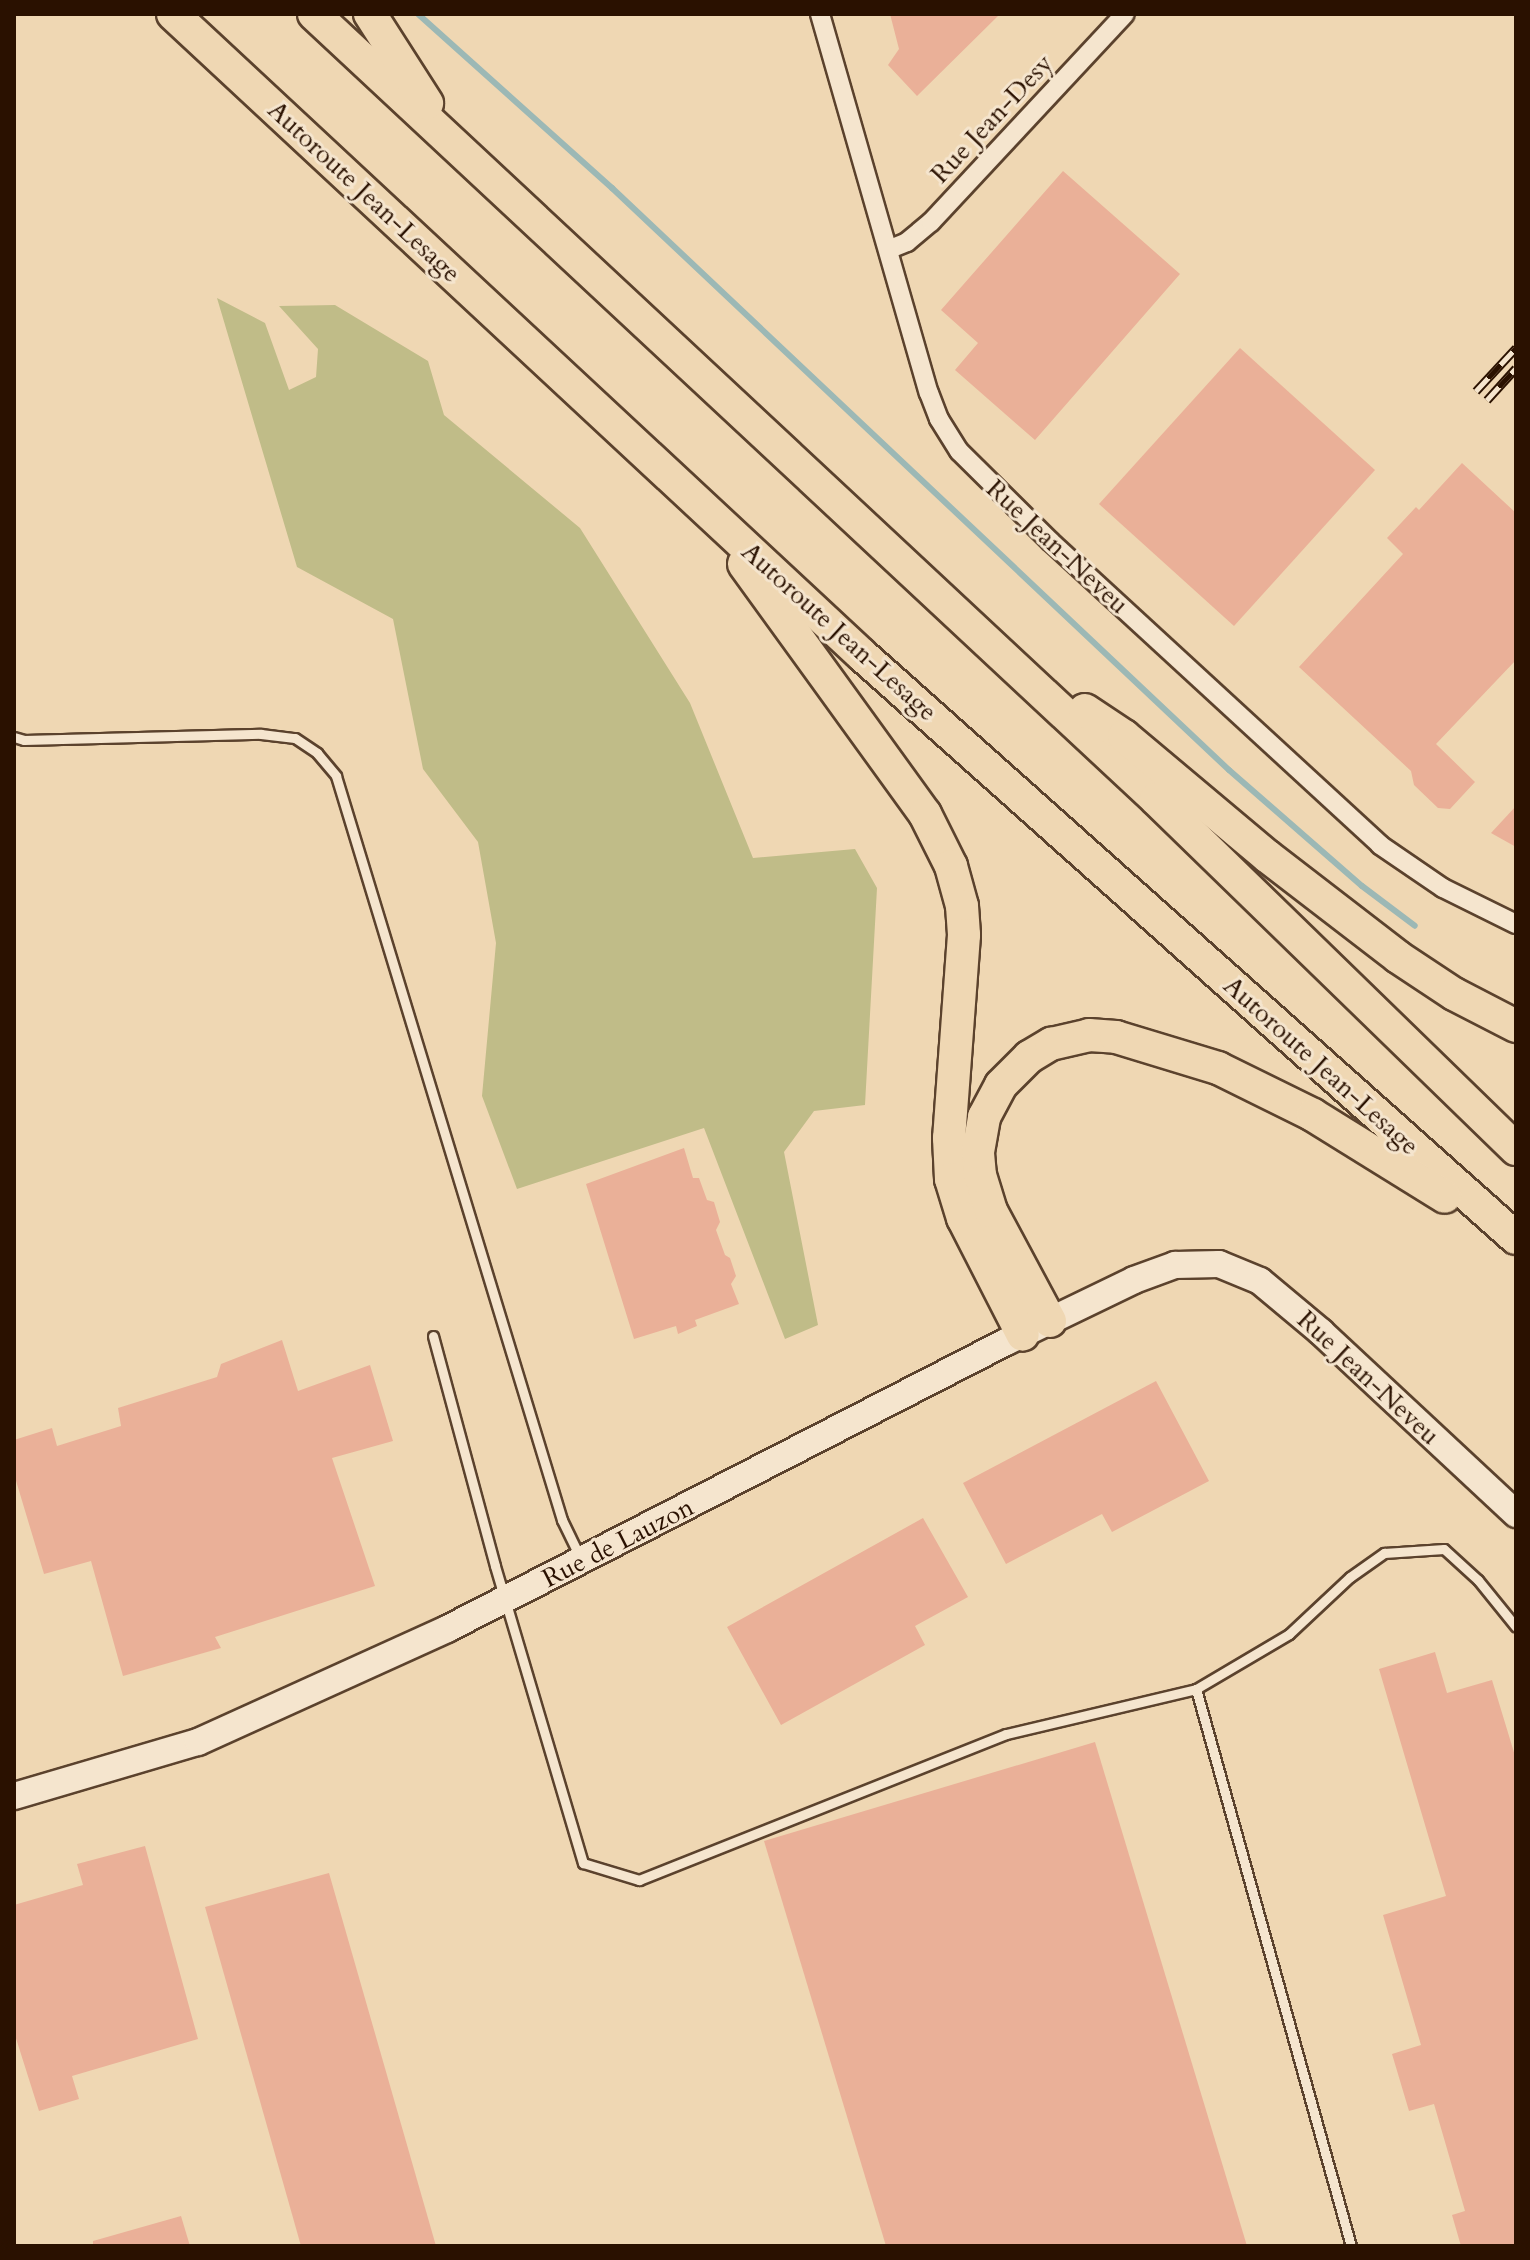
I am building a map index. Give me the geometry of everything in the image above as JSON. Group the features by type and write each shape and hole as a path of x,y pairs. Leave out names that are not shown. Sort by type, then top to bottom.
{"highway":[{"name":"Autoroute Jean-Lesage","path":"173,14 862,655 1516,1240"},
{"path":"314,14 1246,884 1516,1149"},
{"path":"370,14 453,143"},
{"path":"711,515 828,684 925,814 951,866 962,906 964,935 949,1138 951,1179 963,1218 1036,1328"},
{"path":"990,644 1124,736 1247,840 1398,957 1454,994 1516,1026"},
{"path":"1036,1328 980,1176 979,1142 989,1105 1009,1076 1051,1044 1078,1037 1102,1035 1135,1040 1239,1077 1313,1115 1516,1240"}],"street":[{"name":"Rue Jean-Neveu","path":"820,14 929,393 945,430 965,459 1380,845 1443,888 1516,924"},
{"name":"Rue Jean-Desy","path":"890,249 915,237 931,222 1125,14"},
{"name":"Rue Jean-Neveu","path":"1208,1263 1251,1276 1282,1299 1516,1514"},
{"name":"Rue de Lauzon","path":"14,1796 198,1742 507,1600 1036,1328 1156,1271 1175,1265 1208,1263"}],"lane":[{"path":"14,737 24,740 261,734 295,738 317,753 336,776 562,1520 582,1562"},
{"path":"433,1336 583,1863 639,1880 1006,1734 1196,1689 1289,1634 1350,1577 1384,1553 1444,1549 1478,1580 1516,1627"},
{"path":"1196,1689 1351,2246"}],"shaded area":[{"path":"217,298 265,323 289,390 316,377 318,349 279,306 335,305 428,361 444,415 580,528 690,703 753,858 855,849 877,888 865,1105 814,1111 784,1152 818,1325 785,1339 704,1128 517,1189 482,1096 496,943 478,842 423,769 393,619 297,567"}],"building":[{"path":"890,14 1000,14 917,96 888,65 899,49"},
{"path":"1063,171 1180,274 1035,440 955,370 978,343 941,310"},
{"path":"1240,348 1375,470 1234,626 1099,504"},
{"path":"1462,463 1516,513 1516,660 1436,744 1475,782 1450,809 1438,808 1414,785 1411,771 1299,667 1403,554 1387,538 1416,507 1419,510"},
{"path":"1516,806 1516,847 1491,833"},
{"path":"684,1148 693,1178 699,1178 707,1200 714,1202 720,1222 716,1230 736,1276 731,1284 739,1304 695,1320 697,1326 678,1334 676,1326 634,1339 586,1184"},
{"path":"282,1340 298,1391 370,1365 393,1441 332,1458 375,1586 215,1637 221,1648 123,1676 91,1561 44,1574 14,1474 14,1440 52,1428 57,1446 121,1426 118,1408 217,1377 221,1364"},
{"path":"1156,1381 1209,1481 1112,1532 1102,1514 1006,1564 963,1483"},
{"path":"923,1518 968,1597 915,1626 925,1645 781,1725 727,1627"},
{"path":"1435,1652 1447,1693 1492,1680 1516,1759 1516,2246 1461,2246 1452,2215 1465,2211 1434,2104 1409,2111 1392,2054 1421,2045 1383,1915 1446,1896 1379,1669"},
{"path":"1095,1742 1247,2246 886,2246 764,1841"},
{"path":"145,1846 198,2039 72,2076 79,2099 39,2111 14,2032 14,1905 83,1885 77,1864"},
{"path":"329,1873 436,2246 301,2246 205,1907"},
{"path":"181,2216 190,2246 93,2246 93,2241"}],"waterway":[{"path":"418,14 612,188 1229,770 1362,886 1415,926"}],"railway":[{"path":"1476,391 1516,348"},
{"path":"1487,400 1516,368"}]}
